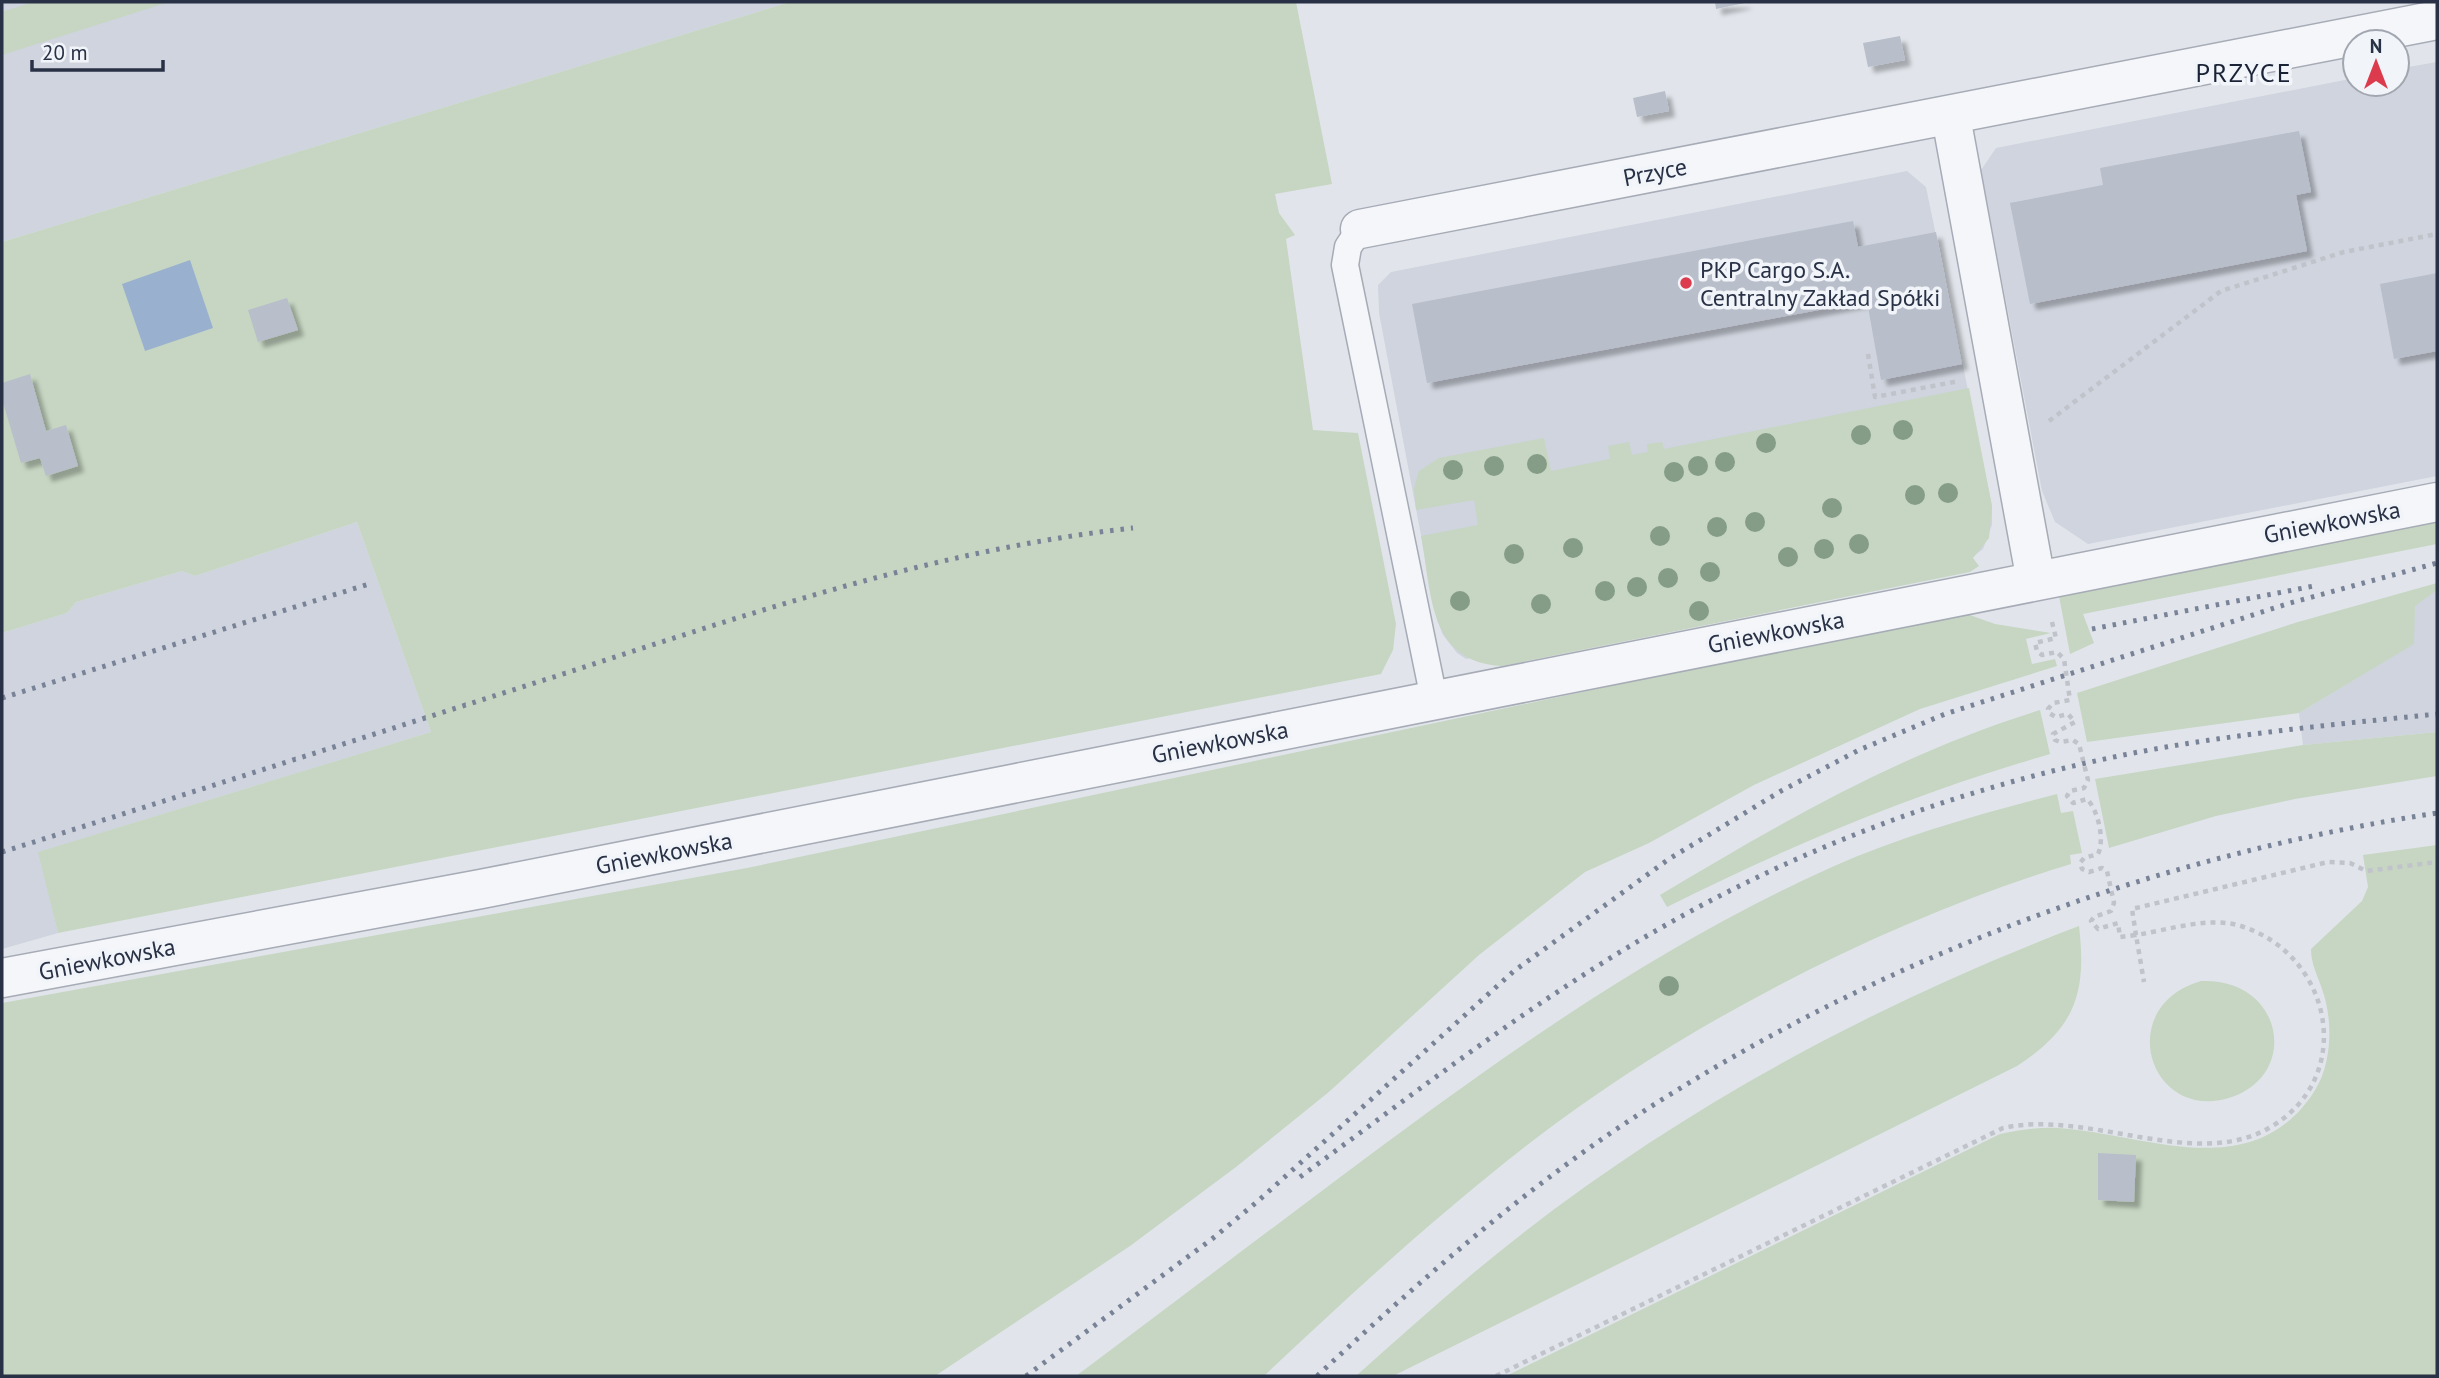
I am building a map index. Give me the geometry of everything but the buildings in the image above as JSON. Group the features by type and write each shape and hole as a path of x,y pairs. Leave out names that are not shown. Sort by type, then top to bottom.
{"street":[{"name":"Przyce","path":"1360,229 1951,117 2437,20"},
{"path":"1951,117 2036,581"},
{"name":"Gniewkowska","path":"2,978 481,889 2437,502"}],"lane":[{"path":"1360,229 1348,247 1345,265 1434,699"}],"path":[{"path":"2012,450 2221,291 2344,252 2437,234"},
{"path":"1868,354 1875,397 1998,374"},
{"path":"1496,1376 2003,1128 2022,1124 2055,1123 2206,1144 2237,1141 2281,1120 2300,1101 2321,1061 2323,1015 2304,970 2269,939 2240,925 2210,923 2120,937 2118,923 2098,929 2093,926 2094,917 2111,911 2114,903 2107,871 2102,868 2089,872 2080,863 2084,858 2098,854 2102,847 2094,807 2087,799 2073,803 2067,796 2070,791 2084,788 2088,780 2079,744 2073,740 2060,743 2055,740 2053,734 2075,722 2068,714 2056,717 2049,713 2048,709 2053,703 2070,700 2064,659 2057,652 2042,655 2037,651 2035,643 2056,638 2054,622 2042,624"},
{"path":"2144,982 2133,909 2328,862 2350,863 2366,871 2437,862"}],"shaded area":[{"path":"2,2 790,2 2,242"},
{"path":"2437,62 2437,476 2088,544 2055,522 2042,491 1981,170 1996,148 2341,81 2341,98 2411,98 2411,67"},
{"path":"1907,171 1926,187 1992,506 1992,525 1983,549 1957,569 1466,659 1457,653 1443,635 1437,620 1379,313 1378,285 1391,272"},
{"path":"357,522 431,732 39,852 58,933 2,949 2,633 67,613 76,602 182,571 195,576"},
{"path":"2437,590 2437,732 2303,745 2299,713 2413,644 2415,605"}],"green space":[{"path":"33,2 169,2 2,55 2,12"},
{"path":"790,2 1296,2 1332,184 1275,194 1279,213 1295,235 1286,239 1313,430 1358,433 1396,624 1393,650 1381,674 58,933 38,852 431,732 357,522 195,576 182,571 76,602 67,613 2,633 2,242"},
{"path":"1969,388 1992,506 1989,538 1973,558 1979,566 1970,572 1502,666 1478,662 1460,652 1447,638 1438,621 1432,602 1421,536 1478,525 1474,500 1416,510 1414,488 1419,471 1439,458 1544,438 1551,471 1610,459 1608,446 1629,442 1632,455 1648,452 1647,444 1662,442 1664,449"},
{"path":"2437,522 2437,544 2083,614 2094,643 2070,654 2059,596"},
{"path":"2437,583 2437,590 2415,606 2414,644 2299,713 2087,742 2077,693 2298,622"},
{"path":"1967,614 1995,624 2051,633 2026,639 2032,664 2055,659 2057,666 1920,709 1754,785 1649,843 1585,872 1479,955 1330,1091 1236,1167 1130,1246 935,1376 2,1376 2,1003 747,868 1748,657"},
{"path":"2040,710 2050,754 1951,786 1855,822 1761,862 1667,907 1660,895 1798,815 1891,768 1989,727"},
{"path":"2437,732 2437,776 2295,799 2216,816 2109,848 2095,779 2303,745"},
{"path":"2057,794 2061,813 2073,811 2082,853 2070,855 2071,864 1932,914 1861,945 1724,1015 1658,1055 1594,1096 1465,1195 1396,1254 1264,1376 1076,1376 1457,1091 1516,1049 1638,970 1766,899 1859,855 1943,826"},
{"path":"2437,845 2437,1376 1506,1376 2000,1134 2058,1128 2154,1143 2217,1148 2247,1143 2276,1130 2306,1103 2325,1068 2329,1020 2311,949 2362,901 2368,887 2363,855"},
{"path":"2079,926 2081,971 2073,1007 2052,1038 2017,1066 1393,1376 1356,1376 1427,1312 1540,1220 1611,1168 1685,1120 1838,1033 1917,994"},
{"path":"2201,981 2228,984 2250,994 2265,1010 2273,1028 2274,1049 2268,1068 2254,1085 2232,1097 2203,1101 2180,1094 2163,1079 2152,1059 2150,1037 2157,1014 2173,995"}],"water":[{"path":"190,260 213,328 145,351 122,284"}],"railway":[{"path":"2,852 776,606 917,567 989,551 1133,528"},
{"path":"1026,1376 1212,1239 1258,1201 1514,971 1669,859 1781,791 1859,750 1945,714 2290,603 2437,563"},
{"path":"2,698 369,584"},
{"path":"2092,629 2314,586"},
{"path":"1300,1177 1462,1058 1587,972 1690,912 1751,880 1814,852 1943,803 2076,765 2217,739 2437,714"},
{"path":"1317,1376 1463,1246 1578,1156 1712,1069 1809,1016 1909,968 2011,926 2114,889 2220,858 2328,833 2437,813"}],"place":[{"name":"PKP Cargo S.A. Centralny Zakład Spółki","path":"1686,283"}],"district":[{"name":"PRZYCE","path":"2244,72"}]}
